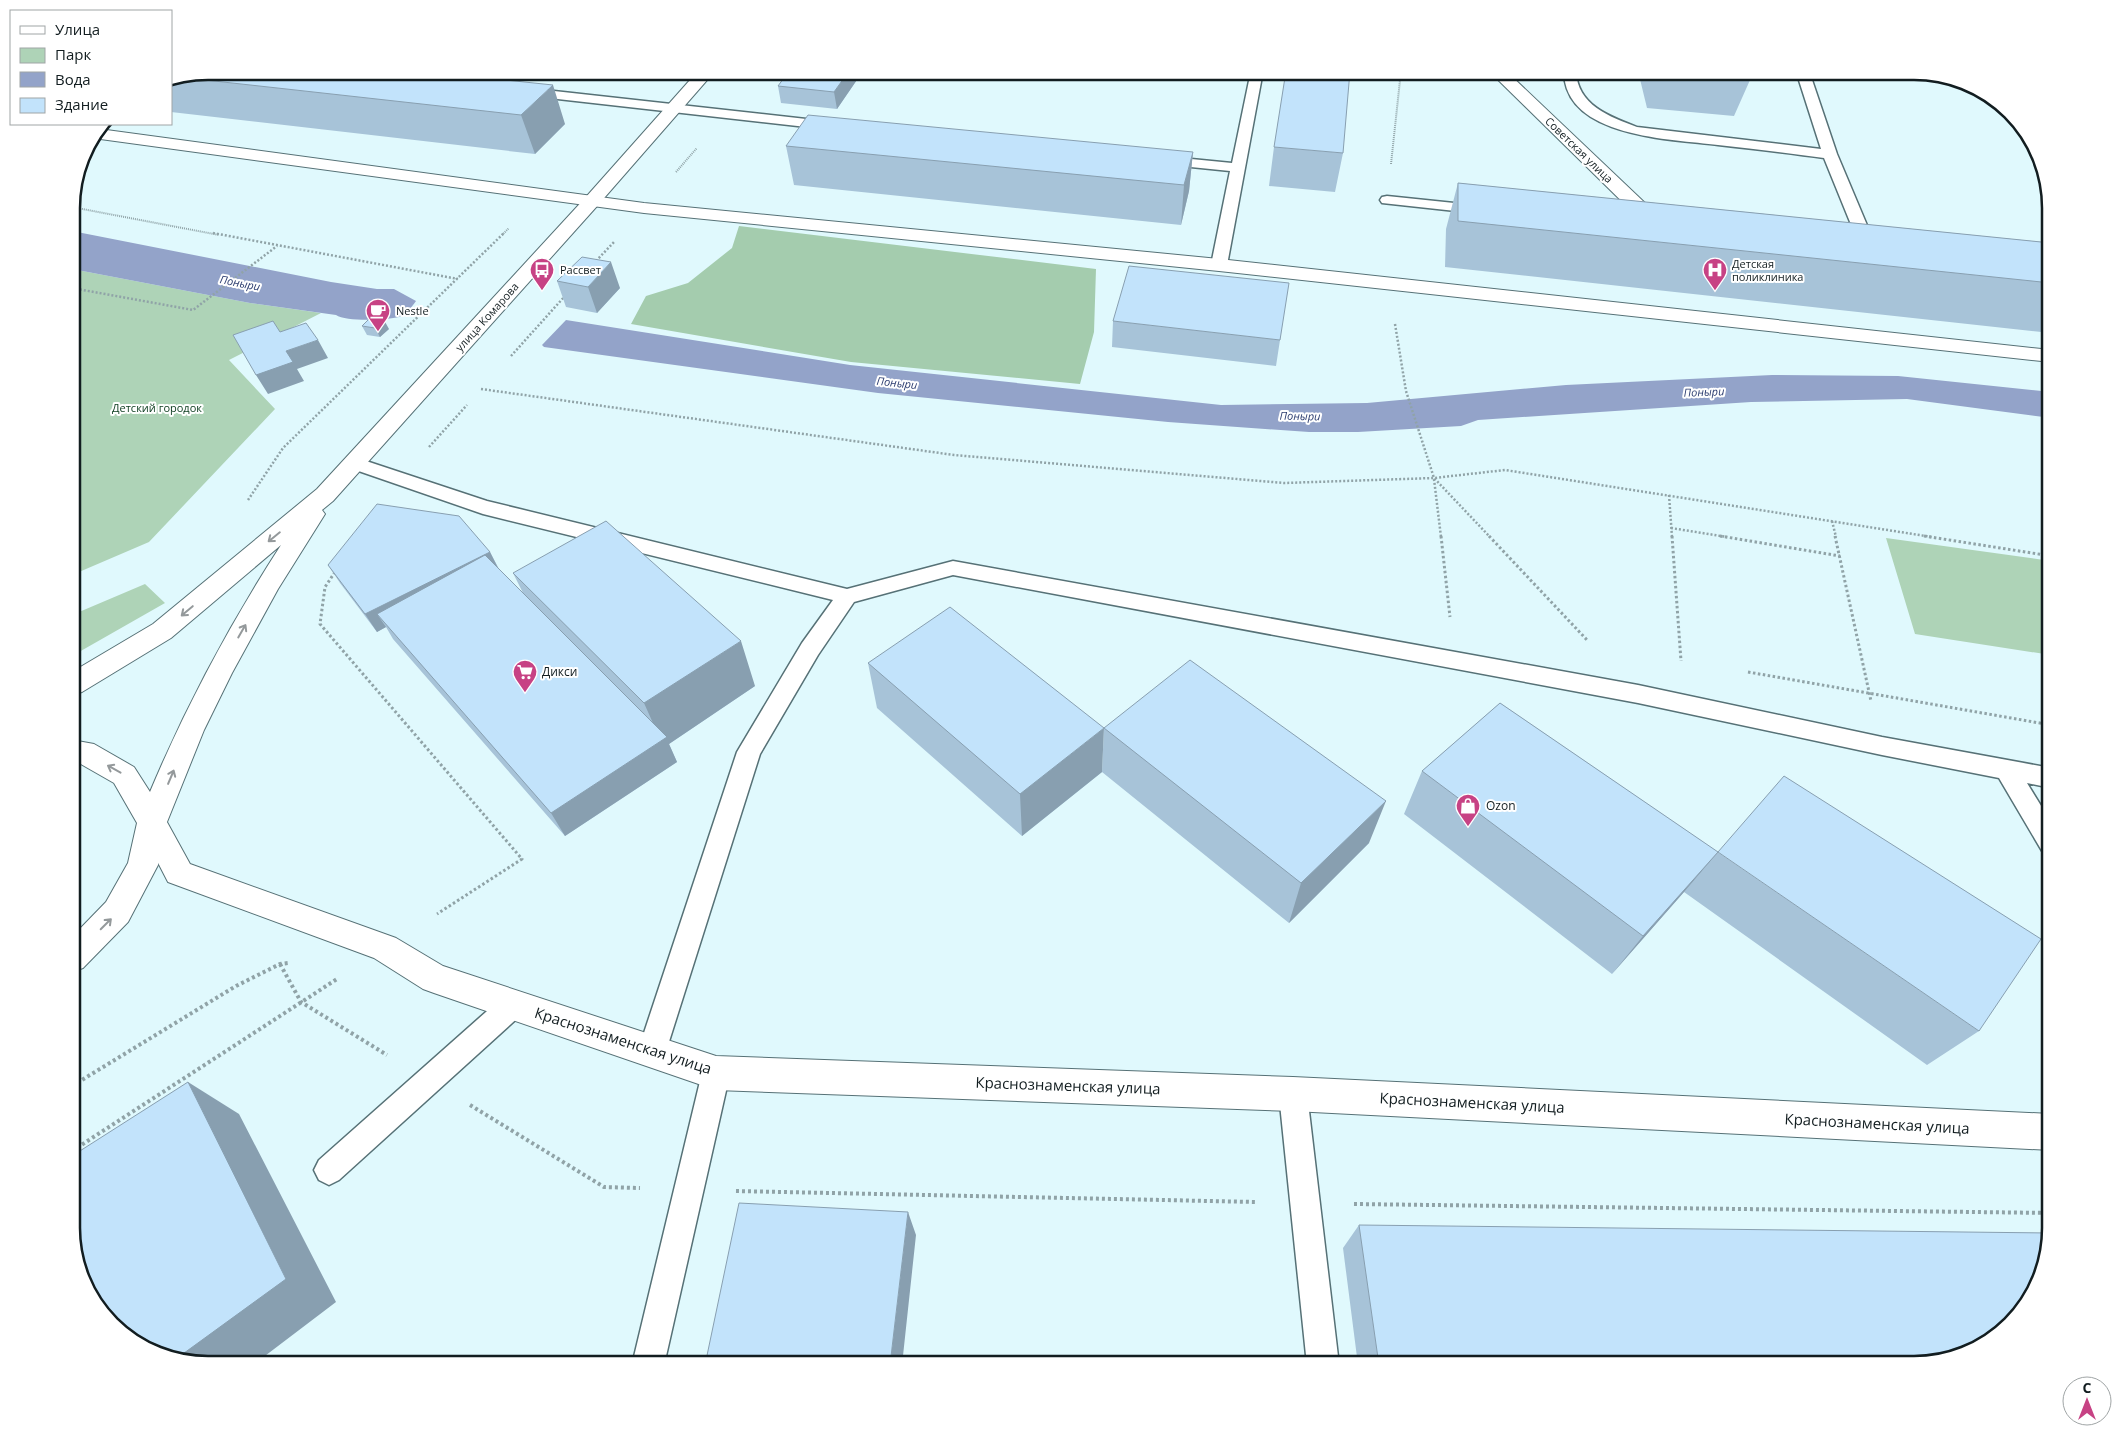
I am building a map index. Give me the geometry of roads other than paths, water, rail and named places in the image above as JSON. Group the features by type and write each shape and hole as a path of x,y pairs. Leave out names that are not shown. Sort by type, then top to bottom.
{"street":[{"name":"улица Комарова","path":"325,495 592,201 699,80"},
{"name":"Советская улица","path":"1507,80 1664,229"},
{"path":"103,135 644,208 1219,265 1388,285 2042,355"},
{"path":"80,680 162,631 325,495"},
{"path":"80,950 117,912 143,865 152,822 190,730 268,585 325,495"},
{"name":"Краснознаменская улица","path":"80,751 124,775 179,873 385,948 434,978 716,1073 1293,1094 2042,1132"}],"lane":[{"path":"479,80 469,86 494,89"},
{"path":"1219,265 1255,80"},
{"path":"1571,80 1572,87 1592,112 1635,131 1830,154"},
{"path":"1805,80 1830,154 1869,249"},
{"path":"514,91 843,127"},
{"path":"1146,158 1238,168"},
{"path":"1386,200 1494,211"},
{"path":"1640,226 1664,229"},
{"path":"1850,247 1888,251"},
{"path":"354,463 483,506 847,596 953,568 1638,694 1882,746 2042,776"},
{"path":"652,1051 749,752 810,649 847,596"},
{"path":"2007,770 2042,829"},
{"path":"329,1170 513,1005"},
{"path":"650,1356 716,1073"},
{"path":"1293,1094 1322,1356"}],"water":[{"name":"Поныри","path":"80,233 331,282 377,289 394,289 416,301 409,310 399,317 376,320 348,319 336,315 250,303 80,271"},
{"name":"Поныри","path":"566,320 850,365 1221,405 1367,403 1566,385 1772,375 1898,376 2042,391 2042,417 1907,399 1751,402 1478,420 1461,426 1358,432 1309,432 1168,422 878,393 544,347 542,345"}],"place":[{"name":"Рассвет","path":"542,291"},
{"name":"Детская поликлиника","path":"1715,291"},
{"name":"Nestle","path":"378,332"},
{"name":"Дикси","path":"525,693"},
{"name":"Ozon","path":"1468,827"}],"park label":[{"name":"Детский городок","path":"157,408"}]}
